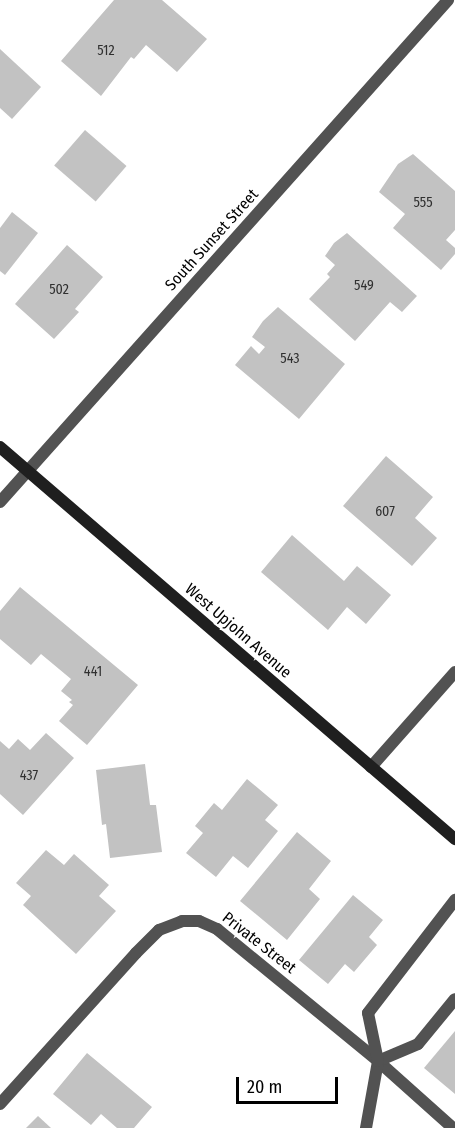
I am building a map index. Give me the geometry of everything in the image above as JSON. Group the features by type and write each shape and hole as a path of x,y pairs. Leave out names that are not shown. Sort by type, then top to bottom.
{"main road":[{"name":"West Upjohn Avenue","path":"0,447 455,839"}],"street":[{"name":"South Sunset Street","path":"0,502 448,0"},
{"path":"371,767 455,672"},
{"path":"366,1128 378,1061 368,1013 455,900"},
{"name":"Private Street","path":"0,1104 135,953 159,930 182,921 199,921 217,929 378,1061 453,1128"},
{"path":"378,1061 418,1044 455,999"}],"building":[{"path":"114,0 162,0 207,39 177,72 146,45 134,59 131,57 101,96 61,61"},
{"path":"0,49 41,87 12,119 0,108"},
{"path":"85,130 127,166 96,202 54,165"},
{"path":"413,154 455,191 455,230 446,240 455,248 455,254 441,270 393,228 405,214 379,192 398,164"},
{"path":"12,212 38,233 5,275 0,271 0,228"},
{"path":"347,233 417,296 402,312 390,302 355,341 309,299 330,277 327,274 335,265 325,256 334,243"},
{"path":"67,245 103,277 75,309 79,312 54,339 15,304"},
{"path":"278,307 345,364 299,419 235,365 251,346 259,354 265,347 252,337 263,321"},
{"path":"386,456 433,497 415,518 437,538 412,566 343,506"},
{"path":"292,535 344,581 357,566 391,595 366,624 347,607 328,630 261,572"},
{"path":"20,587 138,685 87,745 59,721 73,705 69,702 72,700 61,691 71,679 41,654 31,665 0,639 0,611"},
{"path":"46,733 74,758 23,815 0,794 0,741 9,749 18,739 30,750"},
{"path":"145,764 150,805 156,805 162,852 110,858 106,824 102,825 96,770"},
{"path":"247,779 278,805 265,820 278,831 248,868 233,856 216,877 186,853 203,833 195,826 214,803 222,810"},
{"path":"297,832 331,861 309,889 320,899 287,940 240,901"},
{"path":"46,850 64,865 74,854 109,885 99,896 116,911 76,954 23,905 31,896 16,883"},
{"path":"353,895 383,920 369,937 377,945 354,972 345,964 328,984 299,960"},
{"path":"455,1031 455,1094 424,1068"},
{"path":"87,1053 152,1107 134,1128 117,1128 101,1114 91,1125 53,1094"},
{"path":"38,1116 51,1128 26,1128"}]}
